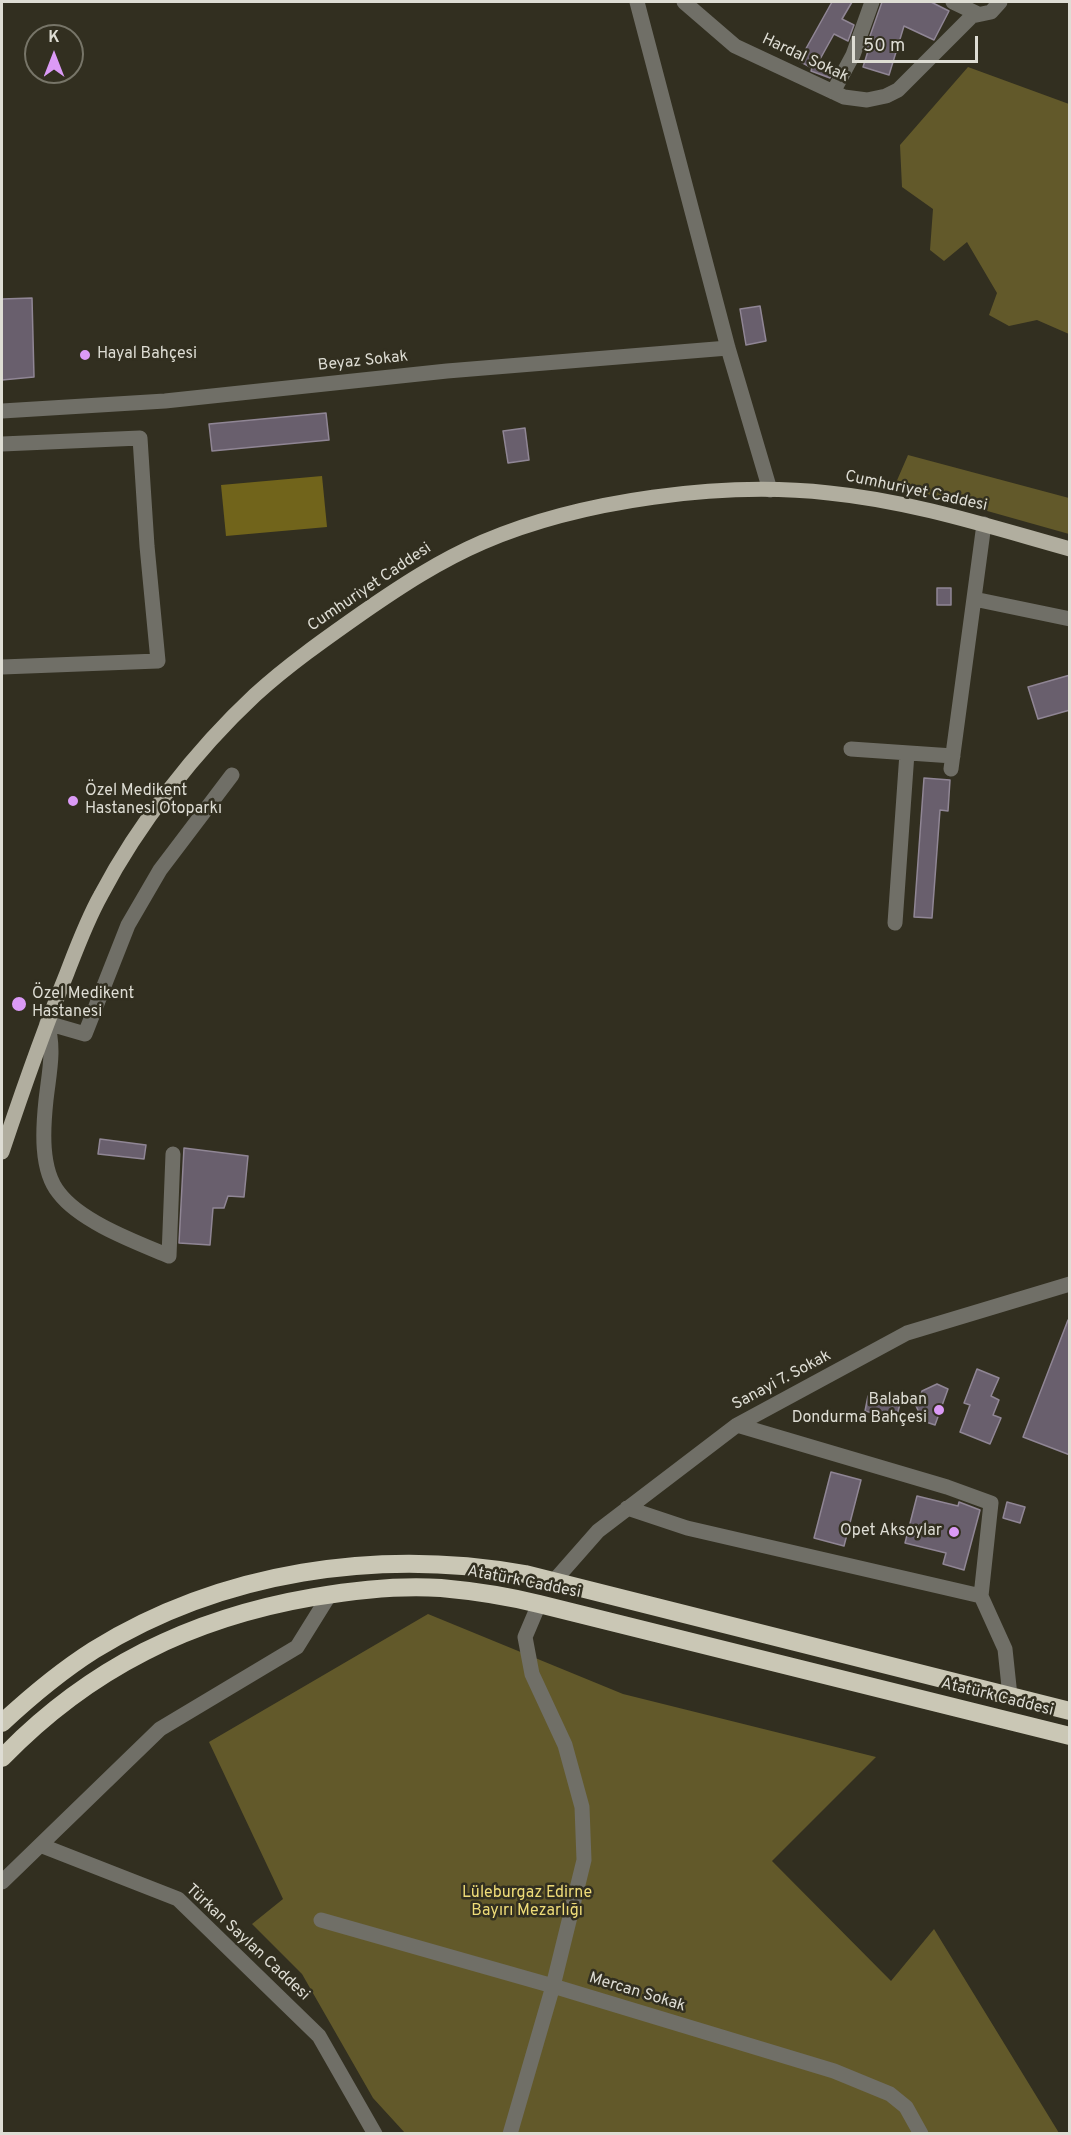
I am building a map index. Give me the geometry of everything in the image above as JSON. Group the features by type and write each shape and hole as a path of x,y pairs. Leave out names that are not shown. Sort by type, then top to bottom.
{"highway":[{"name":"Atatürk Caddesi","path":"2,1723 63,1671 116,1637 194,1602 251,1584 311,1570 376,1563 451,1564 487,1568 554,1581 1070,1711"},
{"name":"Atatürk Caddesi","path":"2,1758 60,1705 80,1690 116,1667 190,1629 255,1610 330,1594 367,1590 439,1588 476,1592 539,1604 1070,1736"}],"main road":[{"name":"Cumhuriyet Caddesi","path":"2,1152 47,1023 99,897 124,855 157,808 232,717 259,692 327,638 409,580 443,560 486,541 562,515 653,498 704,492 770,490 828,492 868,498 984,524 1070,549"}],"street":[{"path":"637,2 728,348 770,490"},
{"name":"Hardal Sokak","path":"684,2 735,46 844,98 867,100 886,96 898,90 972,16 991,12 1000,2"},
{"path":"833,92 853,55 872,2"},
{"path":"953,2 978,14"},
{"name":"Beyaz Sokak","path":"2,411 165,401 447,371 728,348"},
{"path":"2,444 140,438 158,661 2,668"},
{"path":"852,748 906,753 952,763 984,524"},
{"path":"974,599 1070,619"},
{"path":"895,923 906,753"},
{"path":"47,1023 85,1034 128,925 160,870 232,775"},
{"path":"47,1023 52,1040 43,1134 44,1156 58,1193 83,1214 121,1235 169,1256 173,1154"},
{"name":"Sanayi 7. Sokak","path":"554,1581 598,1531 737,1425 907,1334 1070,1284"},
{"path":"737,1425 946,1487 991,1503 981,1596 1005,1649 1010,1696"},
{"path":"627,1508 687,1528 981,1596"},
{"path":"2,1882 160,1729 297,1647 330,1594"},
{"path":"510,2133 553,1986 584,1860 582,1807 565,1745 532,1674 525,1637 539,1604"},
{"name":"Türkan Saylan Caddesi","path":"40,1845 178,1899 319,2036 375,2133"},
{"name":"Mercan Sokak","path":"321,1920 553,1986 834,2071 890,2094 906,2107 921,2133"}],"green space":[{"path":"968,67 1069,104 1069,334 1037,320 1009,326 989,315 997,293 967,242 944,261 930,250 933,209 902,187 900,145"},
{"path":"908,455 1069,498 1069,534 895,485"},
{"name":"Lüleburgaz Edirne Bayırı Mezarlığı","path":"428,1614 623,1694 876,1757 772,1861 891,1981 934,1929 1059,2133 405,2133 373,2098 302,1974 252,1924 283,1899 209,1742"}],"shaded area":[{"path":"322,476 327,527 226,536 221,485"}],"building":[{"path":"832,2 852,2 842,19 854,25 848,41 834,34 819,61 835,66 830,78 811,71 812,68 799,61"},
{"path":"882,2 931,2 949,11 934,40 904,26 889,75 863,67 868,51 865,50"},
{"path":"32,298 34,377 2,380 2,299"},
{"path":"760,306 766,341 746,345 740,309"},
{"path":"326,413 329,440 212,451 209,424"},
{"path":"525,428 529,460 508,463 503,431"},
{"path":"937,588 951,588 951,605 937,605"},
{"path":"1070,675 1070,710 1038,719 1028,687"},
{"path":"924,778 950,780 948,811 940,810 932,918 914,917"},
{"path":"100,1139 146,1145 144,1159 98,1154"},
{"path":"184,1148 248,1156 244,1197 228,1196 224,1208 213,1208 210,1245 179,1243"},
{"path":"1068,1320 1070,1320 1070,1455 1023,1437"},
{"path":"977,1369 999,1378 991,1396 999,1400 993,1415 1001,1418 990,1444 960,1432 970,1405 964,1403"},
{"path":"937,1384 948,1389 935,1425 923,1421 916,1406 922,1391"},
{"path":"868,1396 900,1404 896,1419 865,1411"},
{"name":"Opet Aksoylar","path":"831,1472 861,1480 844,1546 814,1538"},
{"path":"917,1496 958,1506 959,1502 980,1510 964,1570 943,1564 946,1553 905,1543"},
{"path":"1007,1502 1025,1507 1020,1523 1003,1518"}],"place":[{"name":"Hayal Bahçesi","path":"85,355"},
{"name":"Özel Medikent Hastanesi Otoparkı","path":"73,801"},
{"name":"Özel Medikent Hastanesi","path":"19,1004"},
{"name":"Balaban Dondurma Bahçesi","path":"939,1410"},
{"name":"Opet Aksoylar","path":"954,1532"}]}
